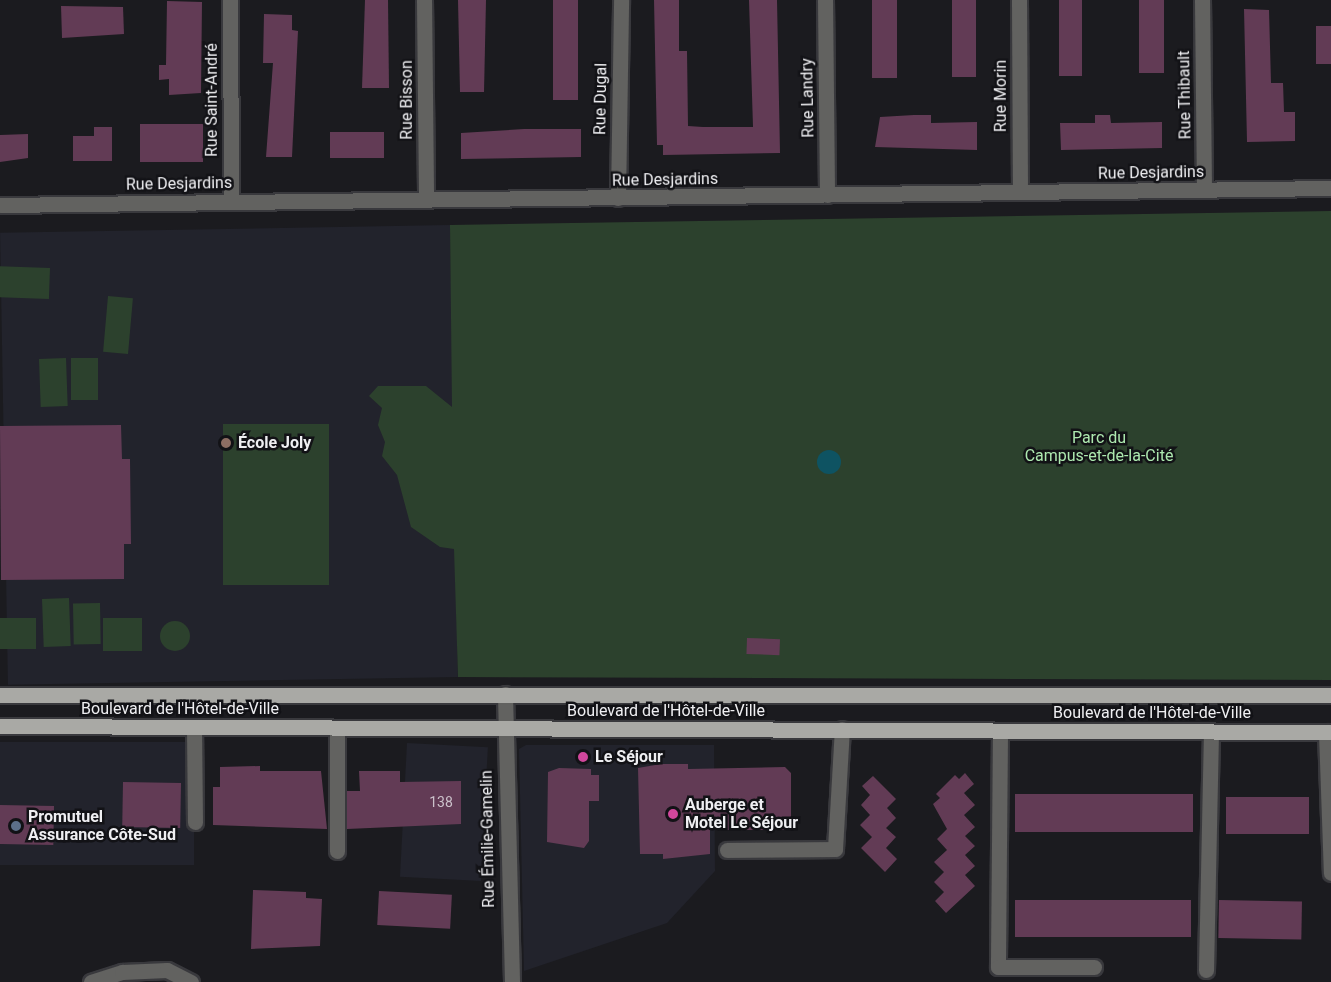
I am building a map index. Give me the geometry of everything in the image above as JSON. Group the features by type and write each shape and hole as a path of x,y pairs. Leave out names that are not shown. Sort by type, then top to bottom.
{"main road":[{"name":"Boulevard de l'Hôtel-de-Ville","path":"0,695 1331,695"},
{"name":"Boulevard de l'Hôtel-de-Ville","path":"0,726 1328,732"}],"street":[{"name":"Rue Saint-André","path":"230,0 231,201"},
{"name":"Rue Bisson","path":"424,0 426,200"},
{"name":"Rue Dugal","path":"618,198 621,0"},
{"name":"Rue Landry","path":"825,0 827,195"},
{"name":"Rue Morin","path":"1019,0 1020,192"},
{"name":"Rue Thibault","path":"1202,0 1204,190"},
{"name":"Rue Desjardins","path":"0,205 1331,188"},
{"name":"Rue Émilie-Gamelin","path":"505,694 512,982"},
{"path":"194,727 195,822"},
{"path":"337,728 337,851"},
{"path":"727,850 835,849 842,729"},
{"path":"1000,731 998,967 1094,968"},
{"path":"1206,970 1211,732"},
{"path":"1328,732 1331,873"},
{"path":"91,982 122,972 167,970 191,982"}],"shaded area":[{"name":"École Joly","path":"450,225 458,677 8,685 0,233"},
{"path":"0,742 194,742 194,865 0,865"},
{"path":"407,743 488,747 481,881 400,877"},
{"path":"526,745 714,745 715,871 667,923 524,971 519,749"}],"green space":[{"name":"Parc du Campus-et-de-la-Cité","path":"1331,211 1331,680 458,677 454,549 440,547 411,527 397,475 382,456 385,442 378,425 382,408 369,396 378,386 426,386 452,407 450,225"},
{"path":"0,266 50,268 49,299 0,297"},
{"path":"108,296 133,298 128,354 103,352"},
{"path":"66,358 68,406 41,407 39,359"},
{"path":"71,358 98,358 98,400 71,400"},
{"path":"223,424 329,424 329,585 223,585"},
{"path":"69,598 71,646 44,647 42,599"},
{"path":"73,603 100,603 101,644 74,644"},
{"path":"0,618 36,618 36,649 0,649"},
{"path":"103,618 142,618 142,651 103,651"},
{"path":"175,621 186,625 190,636 186,647 175,651 164,647 160,636 164,625"}],"water":[{"path":"829,450 838,453 841,462 838,471 829,474 820,471 817,462 820,453"}],"building":[{"path":"365,0 388,0 389,88 362,88"},
{"path":"458,0 486,0 484,92 460,92"},
{"path":"553,0 578,0 578,100 553,100"},
{"path":"654,0 679,0 679,51 687,51 688,126 753,127 749,0 777,0 780,153 663,155 663,145 657,145"},
{"path":"872,0 897,0 897,78 872,78"},
{"path":"952,0 976,0 976,77 952,77"},
{"path":"1059,0 1082,0 1082,76 1059,76"},
{"path":"1139,0 1164,0 1164,73 1139,73"},
{"path":"167,1 202,2 201,93 169,95 169,79 159,80 159,65 166,65"},
{"path":"61,6 123,7 124,34 62,38"},
{"path":"1244,9 1269,10 1271,83 1283,83 1284,112 1295,112 1295,141 1247,142"},
{"path":"264,14 292,15 292,30 298,31 292,157 266,157 273,63 263,63"},
{"path":"1316,26 1331,26 1331,64 1316,64"},
{"path":"931,115 931,123 977,122 977,150 875,147 880,117"},
{"path":"1095,115 1110,115 1111,123 1162,122 1162,148 1061,150 1060,123 1095,123"},
{"path":"140,124 203,124 203,162 140,162"},
{"path":"94,127 112,127 112,161 73,161 73,136 94,136"},
{"path":"524,129 581,129 581,157 461,159 461,133"},
{"path":"330,132 384,132 384,158 330,158"},
{"path":"28,134 28,158 0,162 0,135"},
{"path":"121,425 122,459 130,459 131,544 124,544 124,579 1,580 0,426"},
{"path":"747,638 780,639 779,655 746,654"},
{"path":"661,764 688,764 688,769 785,767 791,773 791,830 710,830 710,854 663,859 663,854 640,854 638,768"},
{"path":"260,766 260,771 321,771 327,829 213,825 213,787 220,787 220,767"},
{"path":"559,768 591,769 591,775 599,775 599,801 589,801 589,841 584,848 547,842 548,772"},
{"path":"359,771 400,771 400,782 461,781 461,824 347,829 347,791 360,791"},
{"path":"965,773 974,784 964,793 975,805 964,815 975,827 965,836 975,846 965,855 975,866 965,875 975,886 946,913 935,901 944,892 934,882 944,872 934,862 947,850 937,839 947,829 933,804 940,798 936,794 955,775 959,779"},
{"path":"873,776 896,799 887,808 896,818 886,828 896,837 886,848 897,859 885,872 861,848 872,837 860,825 870,815 861,805 870,795 862,786"},
{"path":"123,782 181,783 180,828 122,827"},
{"path":"1015,794 1193,794 1193,832 1015,832"},
{"path":"1226,797 1309,797 1309,834 1226,834"},
{"path":"0,805 54,806 53,845 0,844"},
{"path":"253,890 306,892 306,898 322,899 320,946 251,949"},
{"path":"379,891 452,895 450,929 377,925"},
{"path":"1015,900 1191,900 1191,937 1015,937"},
{"path":"1219,900 1302,901 1301,939 1218,938"}],"place":[{"name":"École Joly","path":"226,443"},
{"name":"Le Séjour","path":"583,757"},
{"name":"Auberge et Motel Le Séjour","path":"673,814"},
{"name":"Promutuel Assurance Côte-Sud","path":"16,826"}]}
